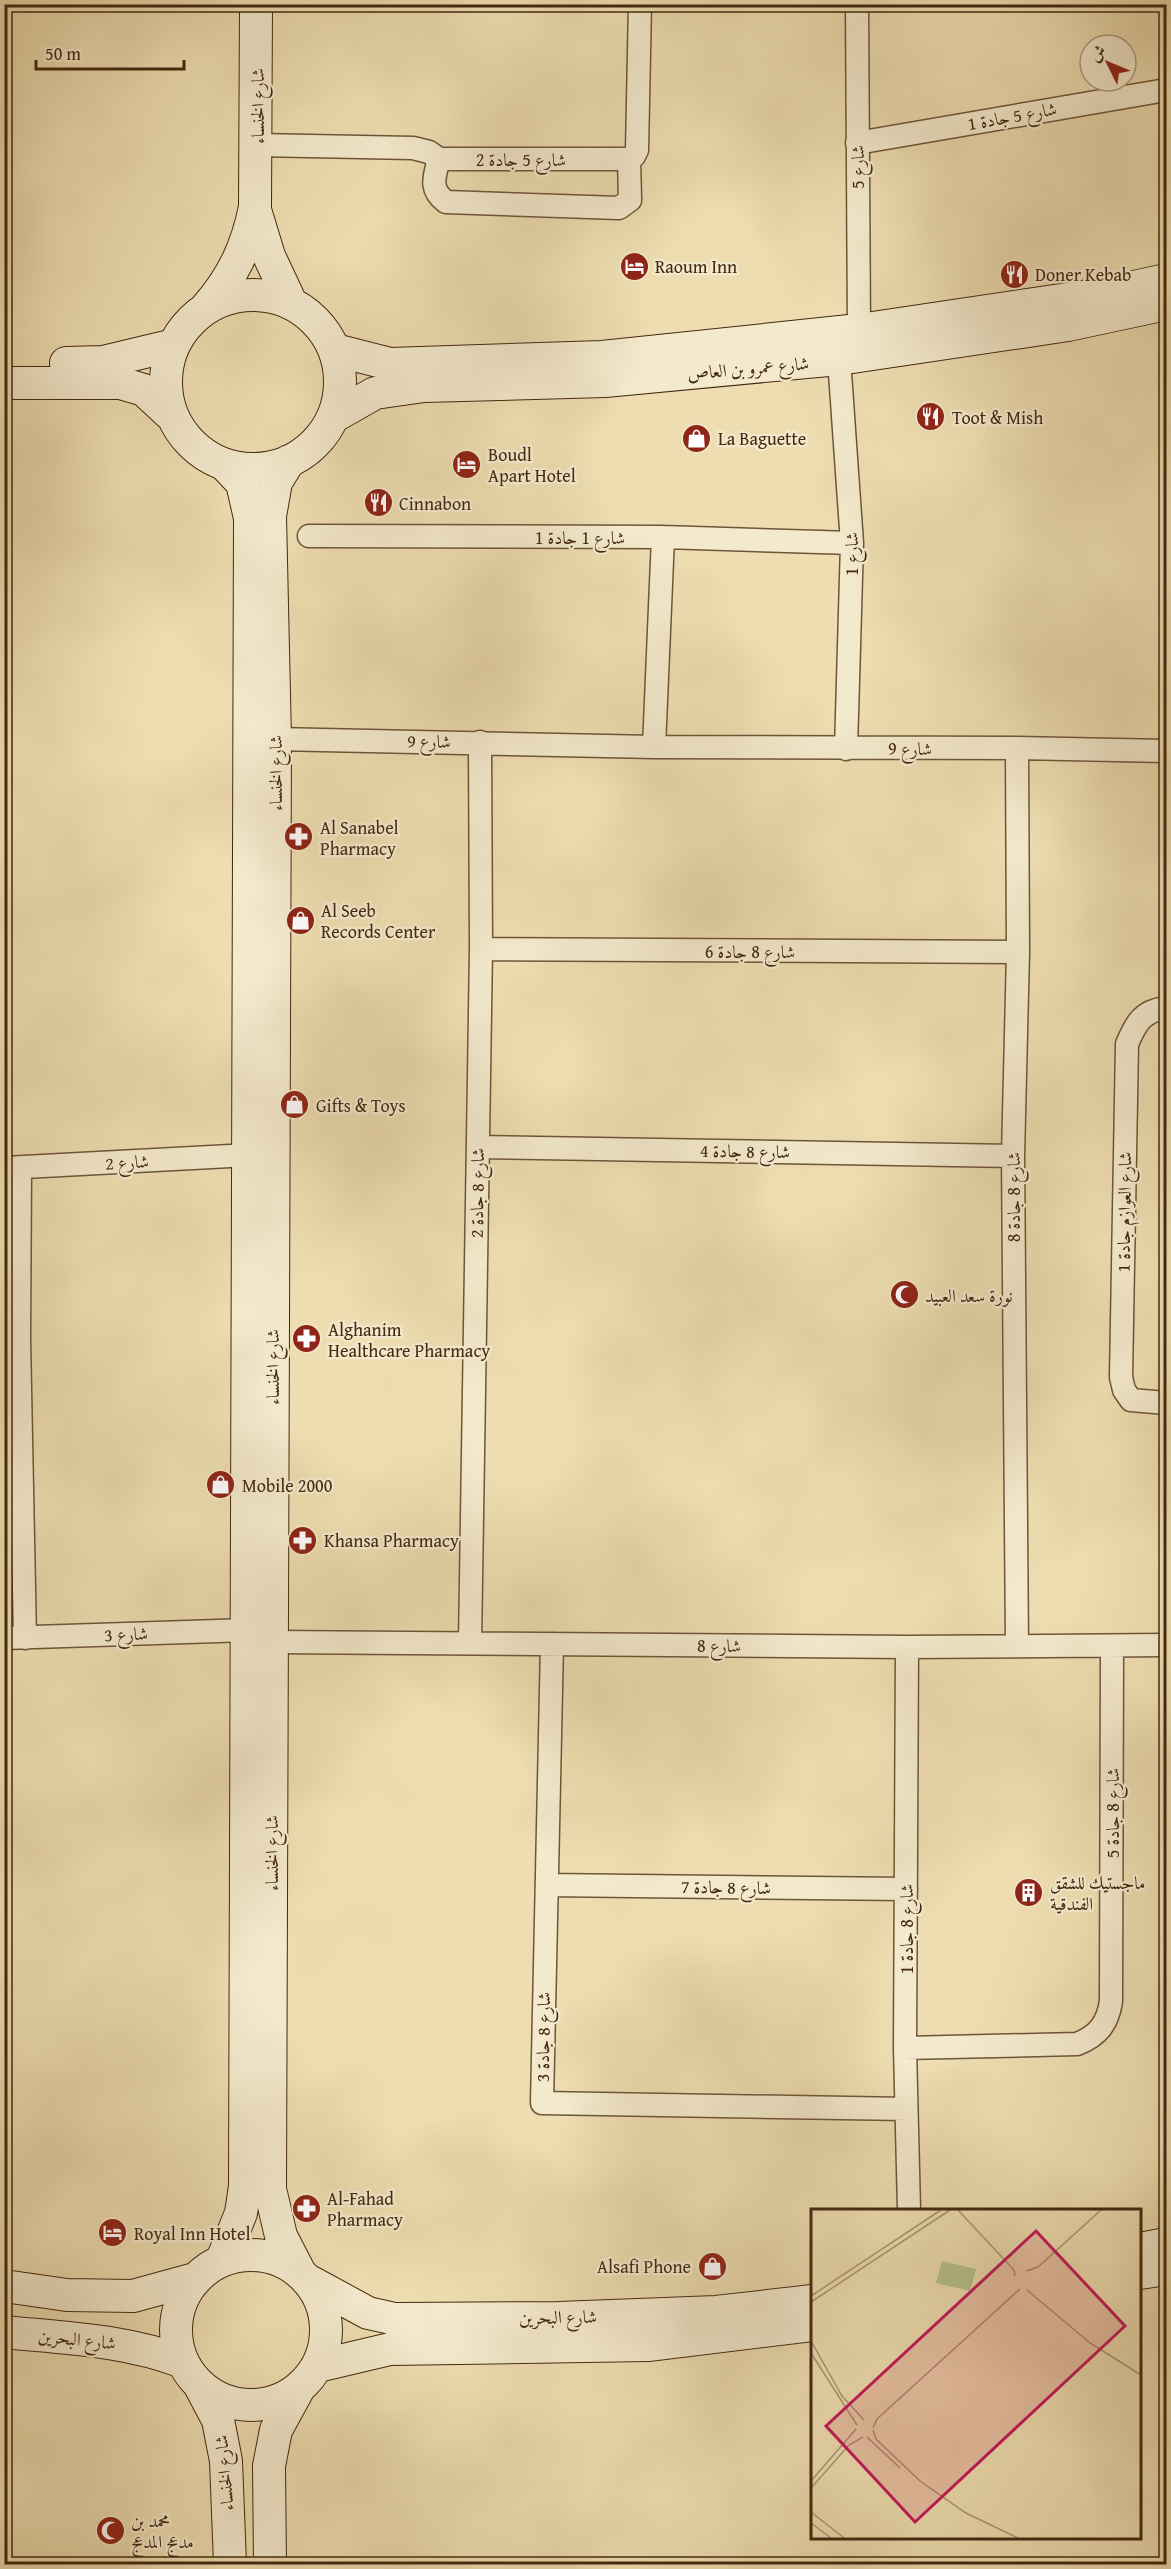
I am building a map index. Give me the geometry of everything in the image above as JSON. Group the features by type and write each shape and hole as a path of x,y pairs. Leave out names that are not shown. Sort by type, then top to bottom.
{"street":[{"name":"شارع الخنساء","path":"205,310 224,287 239,262 249,235 255,207 256,4"},
{"path":"439,159 433,183 435,193 446,202 618,208 630,200 628,159 634,156 637,150 640,4"},
{"name":"شارع 5","path":"857,4 859,330"},
{"name":"شارع 5 جادة 1","path":"857,143 1167,90"},
{"name":"شارع 5 جادة 2","path":"257,145 413,148 429,152 439,159 628,159"},
{"name":"شارع الخنساء","path":"255,207 269,256 291,303"},
{"name":"شارع عمرو بن العاص","path":"335,350 390,364 508,362 602,357 859,330 1102,294 1167,280"},
{"path":"4,383 120,383 144,390 172,416 193,446 225,465 247,469 268,468 289,461 315,443 333,417 339,395 340,373 335,350 317,322 291,303 262,295 232,297 205,310 187,325 174,345 166,381 172,416"},
{"name":"شارع عمرو بن العاص","path":"333,417 375,393 424,386 605,381 839,359 1068,325 1167,304"},
{"path":"4,363 103,362 174,345"},
{"name":"شارع 1","path":"839,359 852,543 846,749"},
{"name":"شارع الخنساء","path":"222,2260 241,2213 245,2186 260,1636 275,739 270,516 276,482 289,461"},
{"name":"شارع الخنساء","path":"225,465 242,483 250,518 249,1155 270,2189 282,2236 305,2277"},
{"name":"شارع 1 جادة 1","path":"309,536 663,537 852,543"},
{"path":"654,747 663,537"},
{"name":"شارع 9","path":"275,739 654,747 1017,748 1167,752"},
{"name":"شارع 8 جادة 2","path":"470,1643 481,949 480,742"},
{"name":"شارع 8 جادة 8","path":"1017,748 1018,952 1013,1156 1017,1646"},
{"name":"شارع 8 جادة 6","path":"481,949 1018,952"},
{"name":"شارع العوازم جادة 1","path":"1167,1008 1147,1012 1137,1021 1127,1044 1120,1377 1124,1390 1131,1400 1167,1403"},
{"name":"شارع 8 جادة 4","path":"478,1147 1013,1156"},
{"name":"شارع 2","path":"12,1168 249,1155"},
{"path":"12,1168 15,1638"},
{"name":"شارع 3","path":"15,1638 260,1636"},
{"name":"شارع 8","path":"260,1636 552,1644 907,1647 1167,1645"},
{"name":"شارع 8 جادة 3","path":"552,1644 542,2103 906,2109"},
{"name":"شارع 8 جادة 5","path":"905,2048 1077,2044 1088,2040 1105,2024 1111,2001 1112,1646"},
{"name":"شارع 8 جادة 1","path":"907,1647 905,2048 909,2209"},
{"name":"شارع 8 جادة 7","path":"546,1885 906,1889"},
{"path":"1141,2249 1167,2244"},
{"path":"4,2286 67,2295 133,2296 195,2279 222,2260 242,2255 262,2255 282,2260 305,2277 322,2302 327,2323 326,2345 276,2430 269,2466 270,2565"},
{"path":"1141,2273 1167,2269"},
{"name":"شارع البحرين","path":"305,2277 368,2313 395,2319 559,2318 716,2312 811,2301"},
{"path":"195,2279 183,2298 177,2319 176,2341 191,2374 218,2398 238,2404 260,2405 280,2399 308,2377"},
{"name":"شارع البحرين","path":"308,2377 390,2349 648,2345 811,2325"},
{"name":"شارع البحرين","path":"4,2331 123,2344 152,2350 191,2374"},
{"name":"شارع الخنساء","path":"191,2374 218,2420 226,2461 230,2565"}],"place":[{"name":"Raoum Inn","path":"634,266"},
{"name":"Doner Kebab","path":"1014,274"},
{"name":"Toot & Mish","path":"931,417"},
{"name":"La Baguette","path":"697,438"},
{"name":"Boudl Apart Hotel","path":"467,464"},
{"name":"Cinnabon","path":"378,503"},
{"name":"Al Sanabel Pharmacy","path":"299,837"},
{"name":"Al Seeb Records Center","path":"300,920"},
{"name":"Gifts & Toys","path":"295,1105"},
{"name":"نورة سعد العبيد","path":"904,1295"},
{"name":"Alghanim Healthcare Pharmacy","path":"307,1339"},
{"name":"Mobile 2000","path":"221,1485"},
{"name":"Khansa Pharmacy","path":"303,1540"},
{"name":"ماجستيك للشقق الفندقية","path":"1029,1892"},
{"name":"Al-Fahad Pharmacy","path":"306,2208"},
{"name":"Royal Inn Hotel","path":"113,2233"},
{"name":"Alsafi Phone","path":"712,2266"},
{"name":"محمد بن مدعج المدعج","path":"110,2530"}]}
